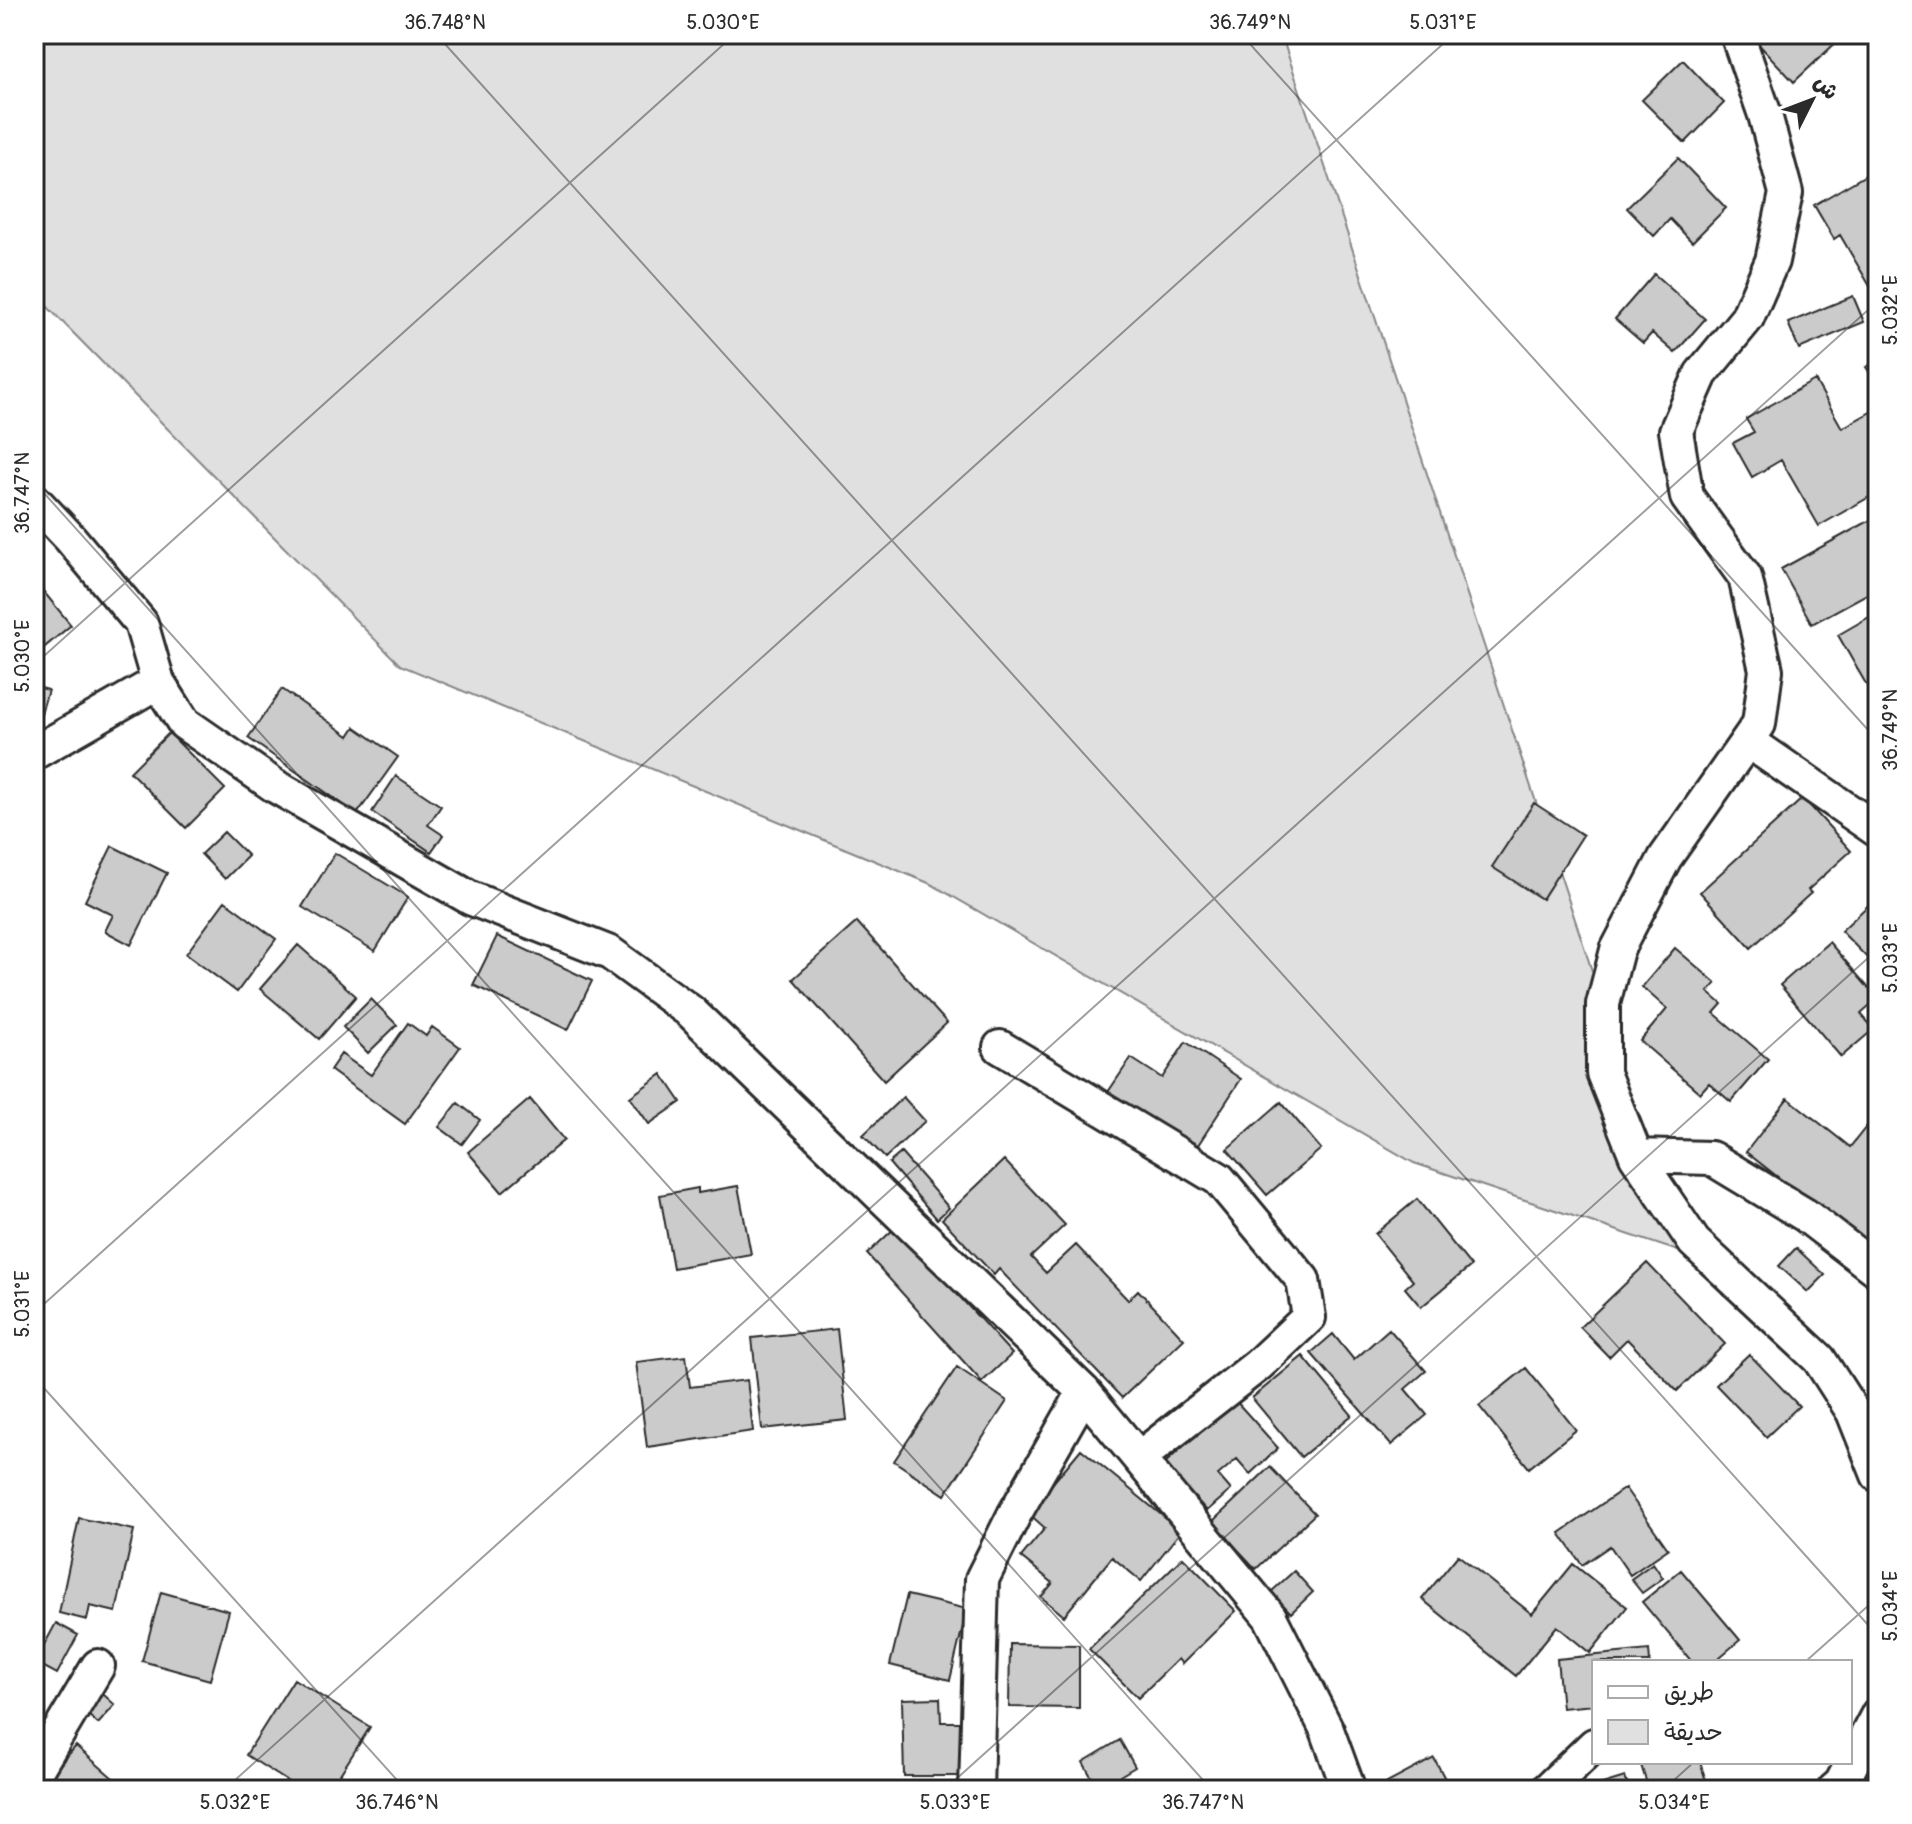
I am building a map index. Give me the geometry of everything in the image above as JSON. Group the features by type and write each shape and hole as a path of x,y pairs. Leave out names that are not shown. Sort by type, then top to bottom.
{"street":[{"path":"1737,34 1765,115 1786,193 1772,261 1747,318 1701,374 1676,431 1687,497 1745,577 1766,670 1759,724 1665,858 1617,950 1603,1004 1603,1073 1636,1156 1694,1242 1819,1359 1853,1412 1878,1475"},
{"path":"34,500 141,623 158,682 184,723 275,786 470,898 610,953 691,1012 1084,1392 1270,1617 1327,1730 1349,1790"},
{"path":"34,753 158,682"},
{"path":"1748,741 1878,831"},
{"path":"1000,1047 1219,1179 1303,1280 1309,1317 1258,1365 1139,1458"},
{"path":"1636,1156 1711,1158 1805,1215 1878,1271"},
{"path":"976,1790 982,1579 1014,1515 1084,1392"},
{"path":"34,1774 98,1666"},
{"path":"1852,1763 1878,1714"},
{"path":"1547,1790 1592,1747"},
{"path":"1834,1790 1841,1784 1852,1764"}],"green space":[{"path":"34,34 1281,34 1603,1004 1604,1073 1717,1264 1414,1163 931,884 400,665 34,293"}],"building":[{"path":"1749,34 1845,34 1794,82"},
{"path":"1683,60 1724,103 1685,143 1642,100"},
{"path":"1678,158 1726,208 1692,242 1670,219 1654,236 1627,208"},
{"path":"1878,168 1878,290 1874,293 1840,235 1834,239 1814,205"},
{"path":"1654,274 1705,319 1675,353 1652,333 1643,343 1615,319"},
{"path":"1853,296 1864,322 1799,349 1788,323"},
{"path":"1878,360 1878,385 1866,367"},
{"path":"1815,380 1842,428 1878,408 1878,492 1819,526 1781,460 1752,477 1733,443 1754,432 1746,419"},
{"path":"1878,516 1878,588 1812,624 1781,569"},
{"path":"34,580 71,625 34,656"},
{"path":"1878,612 1878,705 1838,635"},
{"path":"34,686 48,690 40,717 34,716"},
{"path":"282,689 349,736 355,727 398,757 357,814 248,738"},
{"path":"169,733 225,789 186,828 130,772"},
{"path":"396,776 441,806 428,825 443,835 431,852 372,812"},
{"path":"1803,798 1851,851 1751,948 1700,892"},
{"path":"1534,803 1583,835 1542,899 1492,867"},
{"path":"224,832 248,856 225,879 201,854"},
{"path":"112,846 167,873 131,945 105,931 113,915 85,901"},
{"path":"335,853 408,897 375,951 302,907"},
{"path":"1878,896 1878,969 1841,931"},
{"path":"225,901 276,939 237,992 186,954"},
{"path":"857,922 947,1023 884,1081 793,979"},
{"path":"497,936 592,981 568,1030 473,985"},
{"path":"1829,942 1878,999 1861,1014 1874,1029 1841,1057 1780,985"},
{"path":"298,945 356,996 319,1039 260,989"},
{"path":"1675,948 1716,983 1708,992 1722,1004 1714,1013 1768,1059 1731,1102 1709,1083 1700,1093 1640,1041 1667,1009 1642,987"},
{"path":"371,999 397,1025 368,1053 343,1027"},
{"path":"408,1023 426,1036 432,1027 460,1047 405,1124 330,1070 341,1054 371,1075"},
{"path":"1186,1042 1241,1079 1198,1145 1189,1140 1182,1150 1104,1098 1131,1058 1162,1078"},
{"path":"662,1074 681,1102 649,1124 630,1097"},
{"path":"903,1097 925,1121 885,1158 863,1135"},
{"path":"1788,1098 1850,1147 1866,1127 1878,1137 1878,1256 1746,1152"},
{"path":"530,1099 564,1140 502,1192 468,1152"},
{"path":"1281,1102 1321,1149 1267,1195 1227,1149"},
{"path":"458,1103 480,1120 462,1144 439,1127"},
{"path":"901,1153 949,1208 937,1219 889,1163"},
{"path":"1004,1160 1065,1225 1031,1257 1046,1273 1076,1245 1128,1300 1138,1290 1184,1339 1122,1398 999,1269 994,1275 942,1219"},
{"path":"738,1186 751,1254 673,1268 660,1195 698,1188 698,1193"},
{"path":"1417,1199 1471,1266 1421,1307 1405,1288 1413,1281 1375,1234"},
{"path":"896,1227 1012,1354 982,1382 867,1254"},
{"path":"1796,1248 1825,1275 1808,1292 1779,1266"},
{"path":"1647,1263 1725,1344 1677,1391 1627,1339 1609,1357 1580,1327"},
{"path":"837,1329 847,1420 762,1429 752,1338"},
{"path":"1389,1329 1426,1371 1405,1389 1427,1415 1391,1445 1311,1353 1333,1334 1354,1360"},
{"path":"1749,1354 1799,1406 1766,1437 1716,1385"},
{"path":"686,1356 690,1387 747,1380 753,1431 647,1447 636,1362"},
{"path":"1303,1356 1352,1415 1301,1457 1252,1398"},
{"path":"957,1367 1007,1401 945,1495 894,1461"},
{"path":"1526,1368 1576,1430 1529,1468 1479,1406"},
{"path":"1235,1400 1278,1448 1250,1474 1237,1459 1218,1475 1231,1490 1207,1511 1164,1464"},
{"path":"1081,1449 1181,1531 1141,1581 1112,1557 1064,1616 1041,1597 1053,1583 1021,1557 1045,1528 1028,1513"},
{"path":"1270,1467 1315,1514 1256,1569 1212,1522"},
{"path":"1625,1488 1668,1549 1630,1575 1610,1546 1582,1565 1560,1533"},
{"path":"79,1518 134,1530 116,1612 90,1606 87,1620 59,1613"},
{"path":"1458,1555 1532,1614 1573,1564 1627,1607 1590,1653 1557,1626 1516,1676 1422,1599"},
{"path":"1183,1557 1236,1611 1182,1664 1178,1659 1138,1698 1089,1649"},
{"path":"1653,1563 1663,1578 1642,1593 1631,1579"},
{"path":"1681,1570 1740,1640 1716,1660 1690,1660 1642,1602"},
{"path":"1294,1571 1313,1592 1291,1613 1271,1592"},
{"path":"161,1592 229,1611 210,1680 142,1661"},
{"path":"907,1595 967,1609 950,1680 890,1665"},
{"path":"56,1623 78,1635 57,1674 35,1662"},
{"path":"1010,1644 1079,1645 1079,1708 1009,1707"},
{"path":"1649,1650 1650,1660 1592,1660 1592,1705 1562,1708 1557,1659"},
{"path":"294,1679 370,1727 330,1790 301,1790 246,1755"},
{"path":"103,1694 115,1705 98,1724 86,1713"},
{"path":"940,1698 941,1722 964,1722 965,1776 904,1776 902,1699"},
{"path":"1120,1740 1135,1767 1098,1789 1083,1762"},
{"path":"76,1746 120,1784 115,1790 38,1790"},
{"path":"1434,1758 1451,1790 1374,1790"},
{"path":"1641,1764 1701,1764 1709,1790 1649,1790"},
{"path":"1625,1777 1629,1790 1583,1790"}]}
